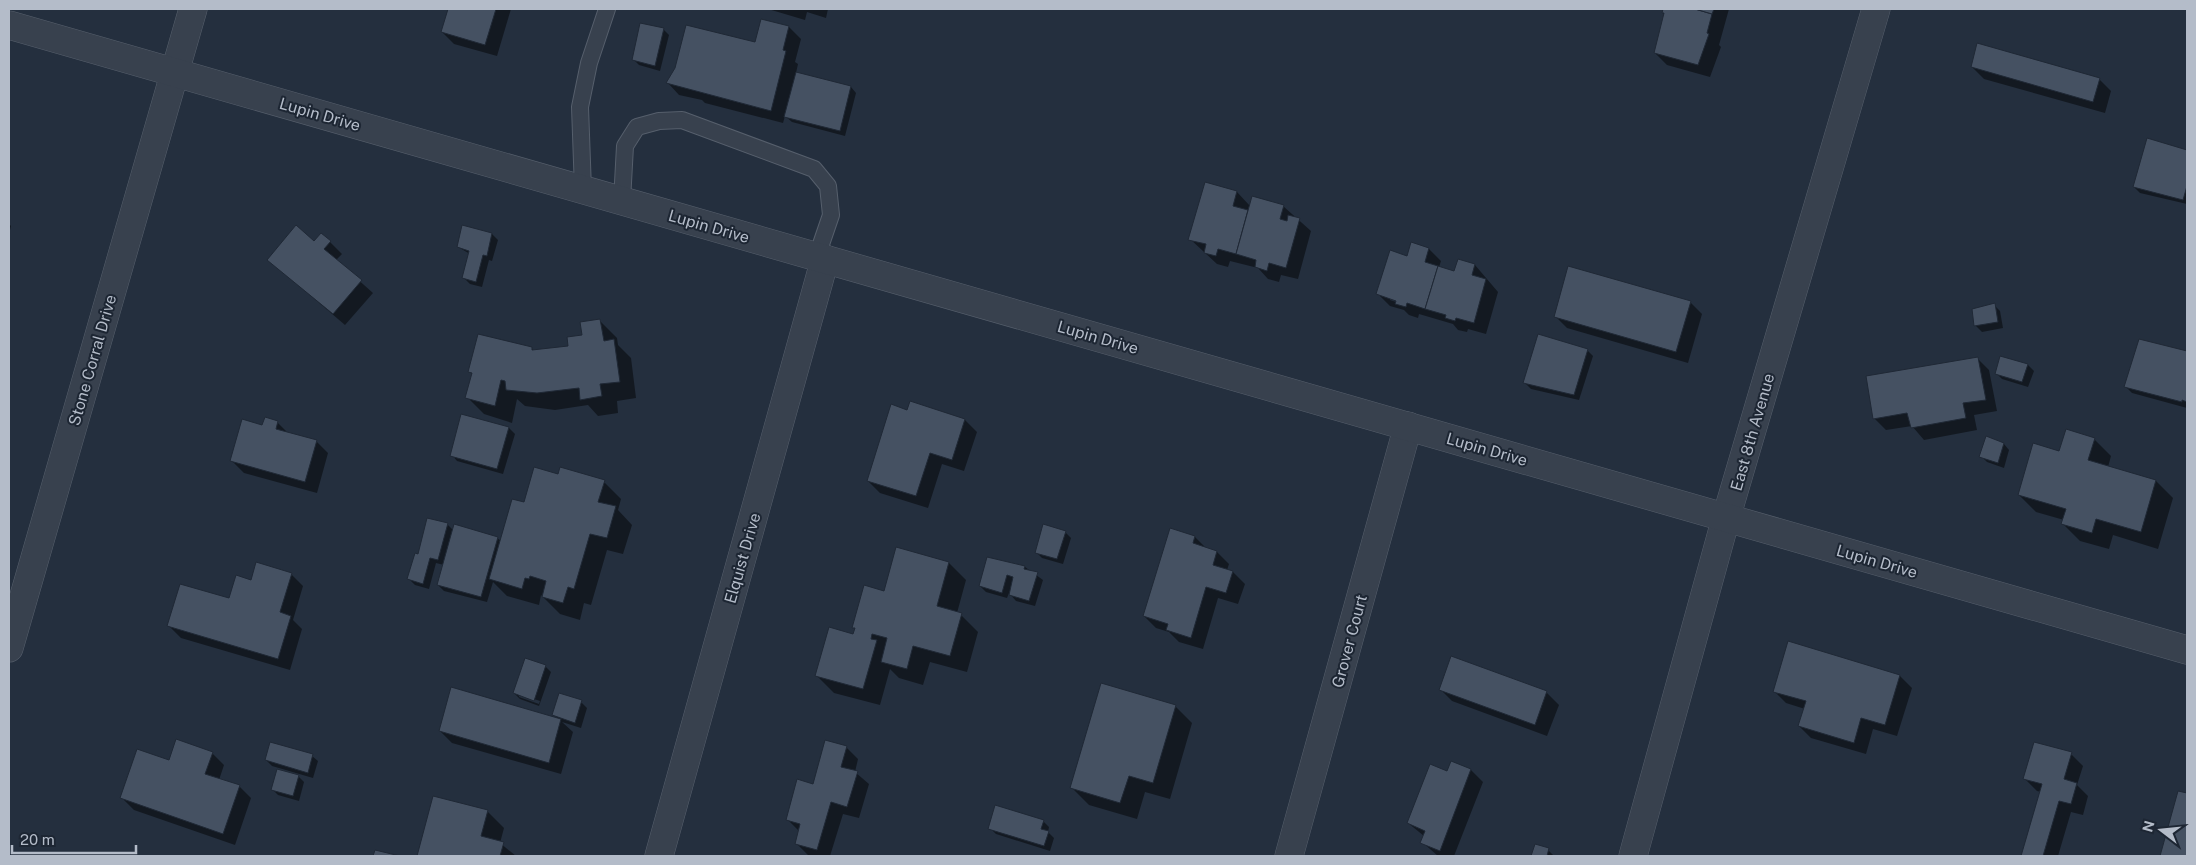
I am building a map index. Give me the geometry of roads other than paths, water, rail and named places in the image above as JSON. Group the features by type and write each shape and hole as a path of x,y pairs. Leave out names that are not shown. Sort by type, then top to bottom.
{"street":[{"name":"Stone Corral Drive","path":"9,648 193,9"},
{"name":"East 8th Avenue","path":"1633,856 1726,518 1876,9"},
{"name":"Lupin Drive","path":"9,25 2187,650"},
{"name":"Elquist Drive","path":"659,856 821,258"},
{"name":"Grover Court","path":"1289,856 1408,426"}],"lane":[{"path":"583,190 580,107 589,63 608,9"},
{"path":"622,201 625,146 637,127 659,121 682,120 814,169 828,186 831,215 821,258"}]}
